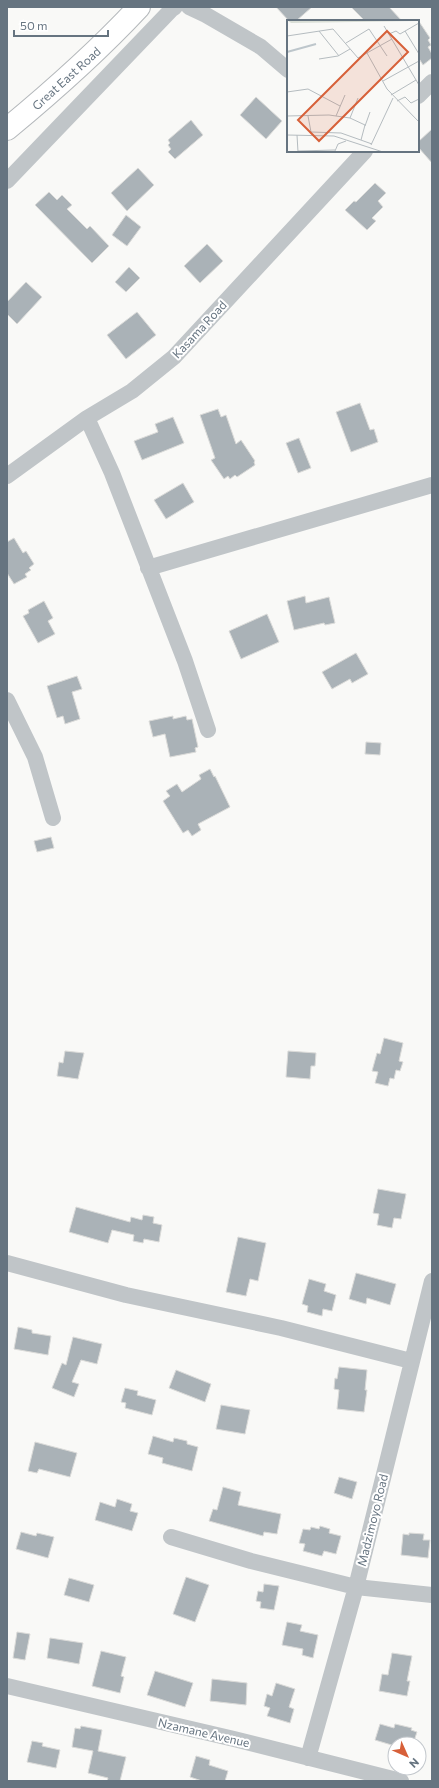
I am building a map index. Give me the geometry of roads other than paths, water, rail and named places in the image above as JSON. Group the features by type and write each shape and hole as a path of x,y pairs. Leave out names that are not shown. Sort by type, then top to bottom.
{"highway":[{"name":"Great East Road","path":"7,129 70,76 139,7"}],"street":[{"path":"7,181 175,7"},
{"path":"189,7 206,14 261,47 287,69"},
{"path":"419,95 432,82"},
{"name":"Kasama Road","path":"7,476 87,418 132,391 174,357 364,152"},
{"path":"87,418 112,473 185,661 208,730"},
{"path":"148,568 432,485"},
{"path":"7,700 35,758 52,818"},
{"path":"7,1263 126,1295 281,1328 412,1361"},
{"name":"Madzimoyo Road","path":"308,1758 356,1588 432,1281"},
{"path":"171,1537 251,1561 356,1588 432,1595"},
{"name":"Nzamane Avenue","path":"7,1686 234,1739 308,1758 378,1779 401,1781"}]}
